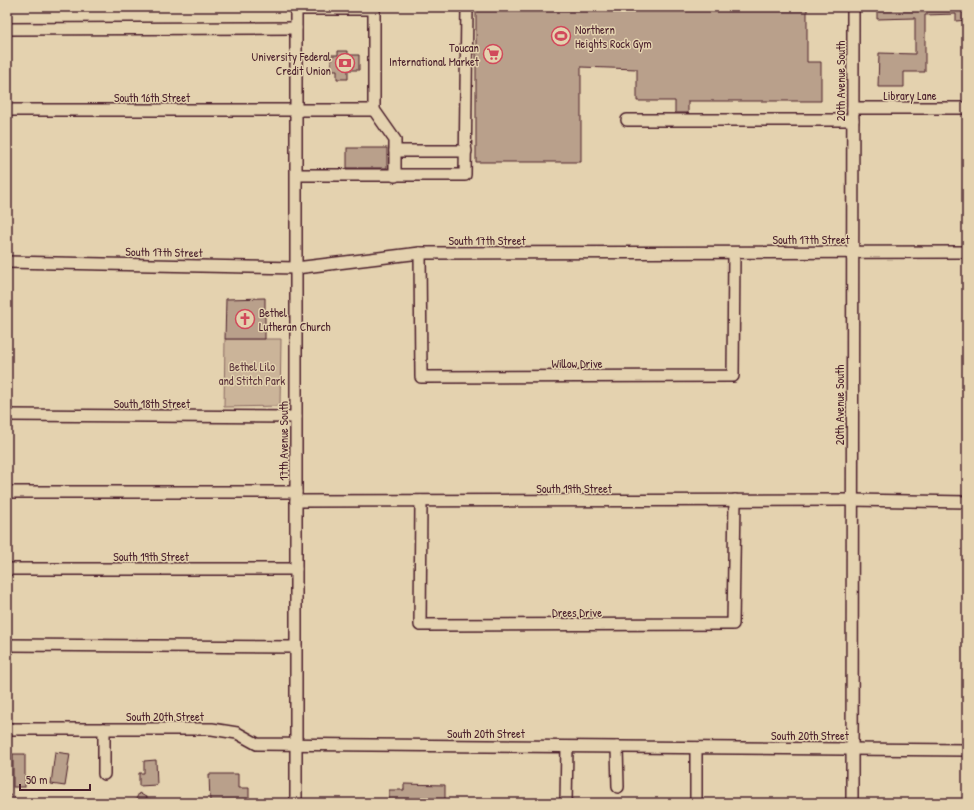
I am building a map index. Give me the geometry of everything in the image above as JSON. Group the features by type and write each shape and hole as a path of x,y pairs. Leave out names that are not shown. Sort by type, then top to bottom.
{"street":[{"path":"297,175 465,175 467,7"},
{"name":"20th Avenue South","path":"852,803 853,7"},
{"path":"296,8 374,8 374,110 395,140 395,176"},
{"name":"17th Avenue South","path":"296,8 296,803"},
{"path":"7,29 296,28"},
{"name":"Library Lane","path":"853,108 967,108"},
{"name":"South 16th Street","path":"7,110 374,110"},
{"path":"627,120 853,120"},
{"path":"395,151 466,151"},
{"name":"Willow Drive","path":"420,253 421,377 483,377 734,376 734,252"},
{"name":"South 17th Street","path":"7,262 296,268 420,253 967,252"},
{"name":"South 18th Street","path":"7,415 296,417"},
{"name":"South 19th Street","path":"7,492 296,496 421,501 852,500 967,502"},
{"name":"Drees Drive","path":"421,501 420,625 514,625 733,624 735,500"},
{"name":"South 19th Street","path":"7,569 296,569"},
{"path":"7,645 296,647"},
{"name":"South 20th Street","path":"7,729 212,729 237,733 257,744 296,745 967,750"},
{"path":"104,729 104,774"},
{"path":"566,803 567,747"},
{"path":"617,747 618,787"},
{"path":"696,748 696,803"}],"green space":[{"name":"Bethel Lilo and Stitch Park","path":"225,339 281,339 280,406 224,407"}],"building":[{"path":"476,7 807,7 807,62 821,62 821,101 688,101 688,113 675,113 675,101 637,101 637,69 581,67 581,162 476,162"},
{"path":"877,7 967,7 967,20 956,21 956,14 925,15 925,72 904,72 904,87 878,87 879,53 915,54 915,18 877,19"},
{"name":"University Federal Credit Union","path":"338,51 348,51 348,55 359,55 359,70 348,70 348,79 337,79 337,70 331,70 331,55 338,55"},
{"path":"347,148 387,148 387,168 347,168"},
{"name":"Bethel Lutheran Church","path":"265,298 265,339 225,339 226,299"},
{"path":"55,752 70,754 65,786 51,784"},
{"path":"13,754 25,754 25,787 13,787"},
{"path":"156,760 157,785 139,786 139,773 144,773 144,761"},
{"path":"209,774 238,774 238,788 249,788 249,803 210,803"},
{"path":"404,784 445,785 445,803 389,803 389,790 404,790"},
{"path":"139,793 156,803 134,803"},
{"path":"12,794 19,803 7,803 7,798"}],"place":[{"name":"Northern Heights Rock Gym","path":"561,36"},
{"name":"Toucan International Market","path":"493,54"},
{"name":"University Federal Credit Union","path":"345,63"},
{"name":"Bethel Lutheran Church","path":"245,319"}]}
